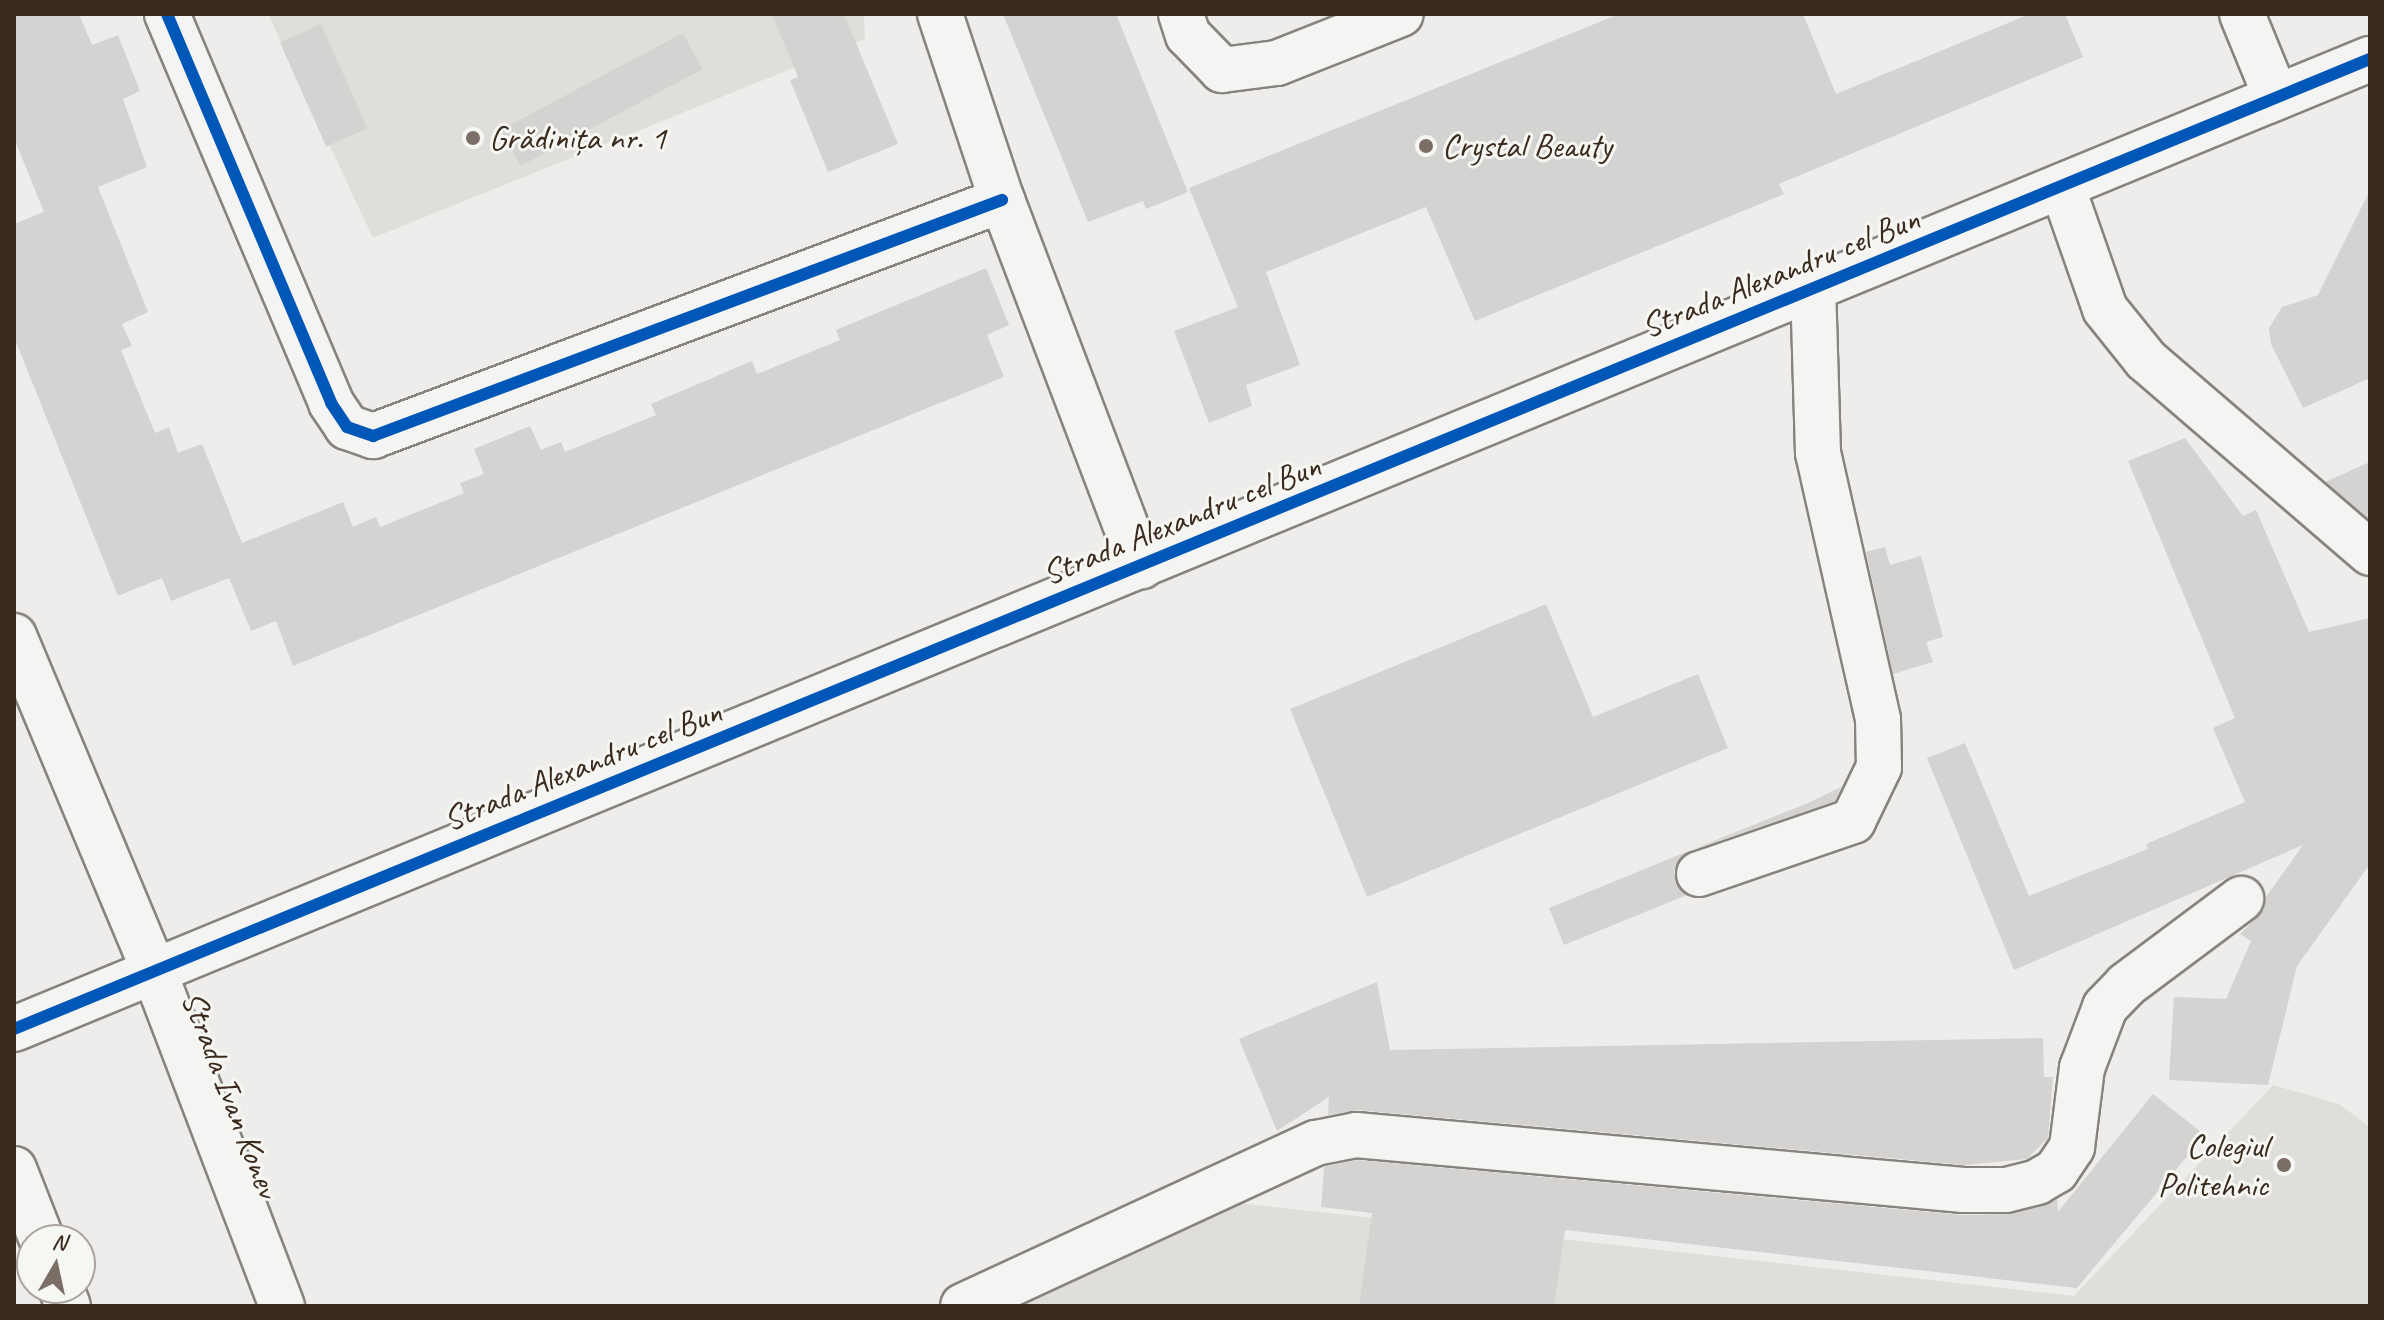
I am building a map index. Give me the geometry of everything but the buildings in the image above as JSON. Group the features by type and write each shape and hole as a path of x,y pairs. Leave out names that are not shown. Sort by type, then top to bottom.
{"street":[{"path":"167,14 331,403 347,427 373,436 1002,200"},
{"path":"940,14 1002,200 1141,566"},
{"path":"1181,14 1188,35 1222,70 1277,63 1401,14"},
{"path":"2242,14 2276,97"},
{"name":"Strada Alexandru cel Bun","path":"14,1029 2370,59"},
{"path":"2062,186 2105,309 2146,360 2370,553"},
{"path":"1699,874 1853,821 1879,767 1878,719 1818,453 1813,289"},
{"name":"Strada Ivan Konev","path":"14,636 154,971 282,1306"},
{"path":"963,1306 1316,1143 1356,1135 1964,1190 2006,1190 2037,1182 2056,1171 2072,1147 2082,1068 2105,1007 2126,985 2241,899"},
{"path":"14,1169 36,1224"}],"shaded area":[{"name":"Grădinița nr. 1","path":"268,14 864,14 865,39 373,238"},
{"name":"Colegiul Politehnic","path":"2273,1085 2339,1104 2370,1127 2370,1306 1013,1306 1238,1203 2074,1296"}],"cycle path":[{"path":"167,14 331,403 347,427 373,436 1002,200"},
{"path":"14,1029 2370,59"}],"place":[{"name":"Grădinița nr. 1","path":"473,138"},
{"name":"Crystal Beauty","path":"1426,146"},
{"name":"Colegiul Politehnic","path":"2284,1165"}]}
